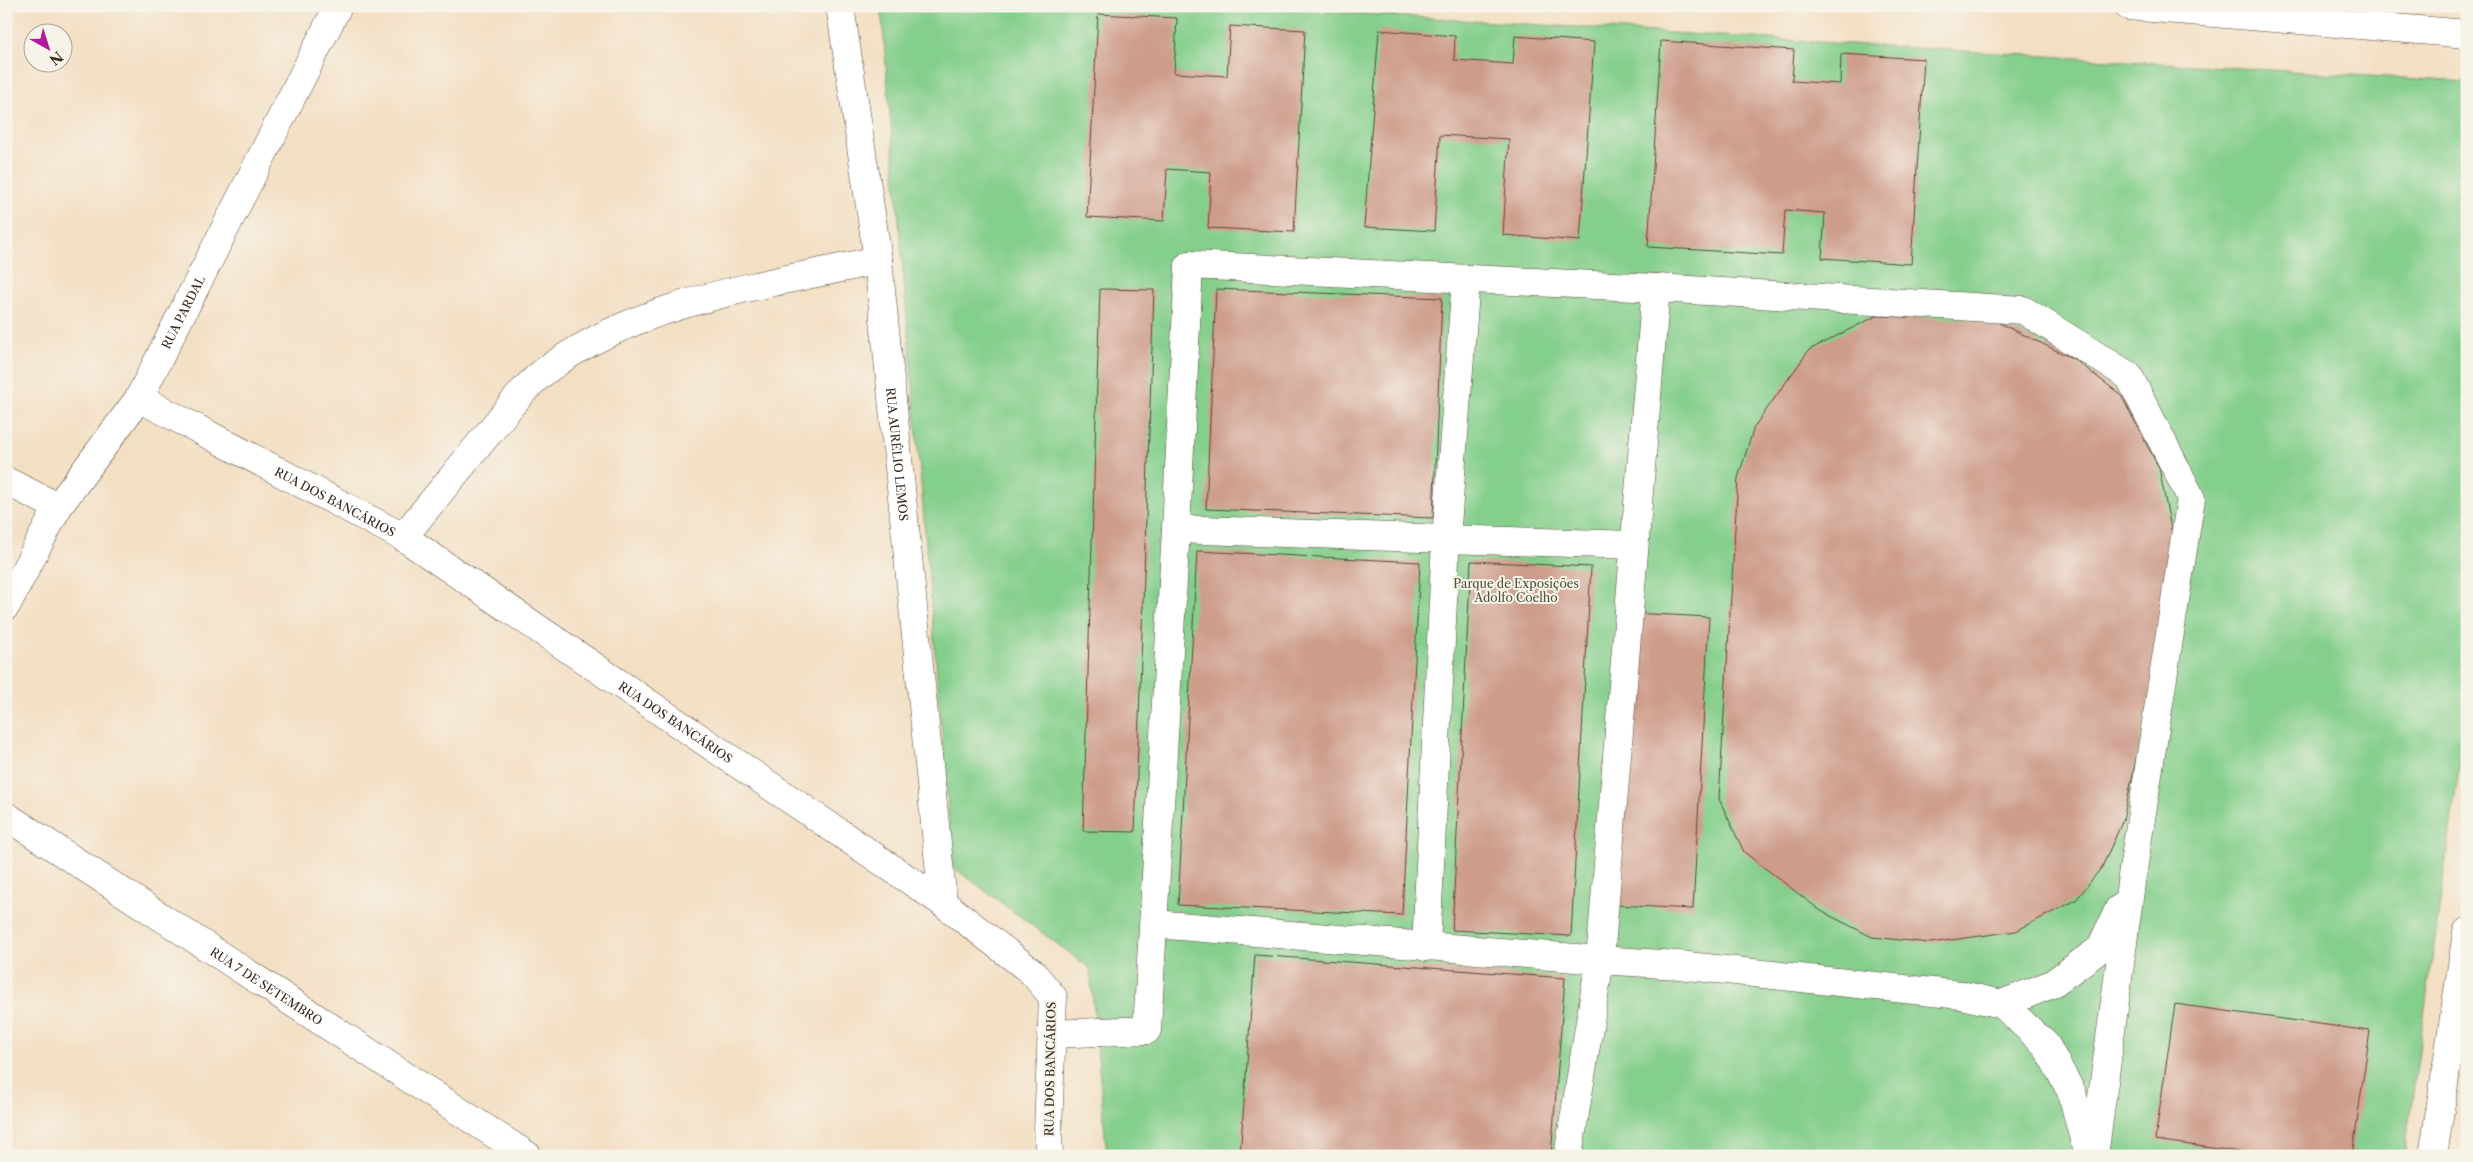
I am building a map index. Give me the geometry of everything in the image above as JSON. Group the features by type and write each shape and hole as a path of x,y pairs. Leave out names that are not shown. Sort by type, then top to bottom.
{"street":[{"name":"RUA PARDAL","path":"6,606 58,507 139,398 338,6"},
{"name":"RUA AURÉLIO LEMOS","path":"840,6 878,260 943,904"},
{"path":"2128,6 2211,9 2467,34"},
{"path":"403,537 518,397 551,366 605,334 656,313 702,300 878,260"},
{"path":"1051,1034 1146,1030 1154,924 1189,265 1656,288 2023,310 2129,376 2191,498 2131,883 2094,1156"},
{"path":"1426,947 1446,539 1466,279"},
{"path":"1568,1156 1600,960 1656,288"},
{"name":"RUA DOS BANCÁRIOS","path":"139,398 403,537 943,904 1032,972 1053,997 1049,1156"},
{"path":"6,481 58,507"},
{"path":"1176,530 1634,545"},
{"name":"RUA 7 DE SETEMBRO","path":"6,816 528,1156"},
{"path":"2002,1004 2052,984 2100,949 2131,883"},
{"path":"1154,924 1426,947 1678,965 1952,994 2002,1004 2046,1045 2072,1093 2088,1156"},
{"path":"2433,1156 2467,932"}],"green space":[{"name":"Parque de Exposições Adolfo Coelho","path":"881,6 1234,6 2467,82 2467,712 2404,1156 1107,1156 1090,968 953,867"}],"building":[{"path":"1098,14 1177,18 1174,73 1227,76 1230,26 1305,30 1294,232 1208,228 1211,172 1167,169 1164,221 1087,217"},
{"path":"1379,30 1455,36 1454,60 1513,64 1515,36 1594,42 1580,241 1503,235 1509,139 1440,135 1434,231 1364,227"},
{"path":"1661,41 1794,50 1792,81 1840,84 1841,54 1924,59 1911,264 1822,258 1825,213 1785,210 1782,255 1648,247"},
{"path":"1100,289 1154,290 1135,832 1083,831"},
{"path":"1216,289 1442,298 1433,518 1206,509"},
{"path":"1876,316 1993,320 2074,359 2121,395 2159,468 2176,554 2155,671 2123,820 2102,867 2076,900 2016,931 1930,943 1872,937 1821,911 1744,852 1719,799 1738,478 1754,427 1809,350"},
{"path":"1197,551 1420,562 1402,915 1178,905"},
{"path":"1471,561 1591,567 1571,936 1452,930"},
{"path":"1632,613 1709,617 1693,909 1616,905"},
{"path":"1255,955 1565,978 1551,1156 1240,1156"},
{"path":"2175,1004 2370,1031 2352,1156 2268,1156 2155,1140"}]}
